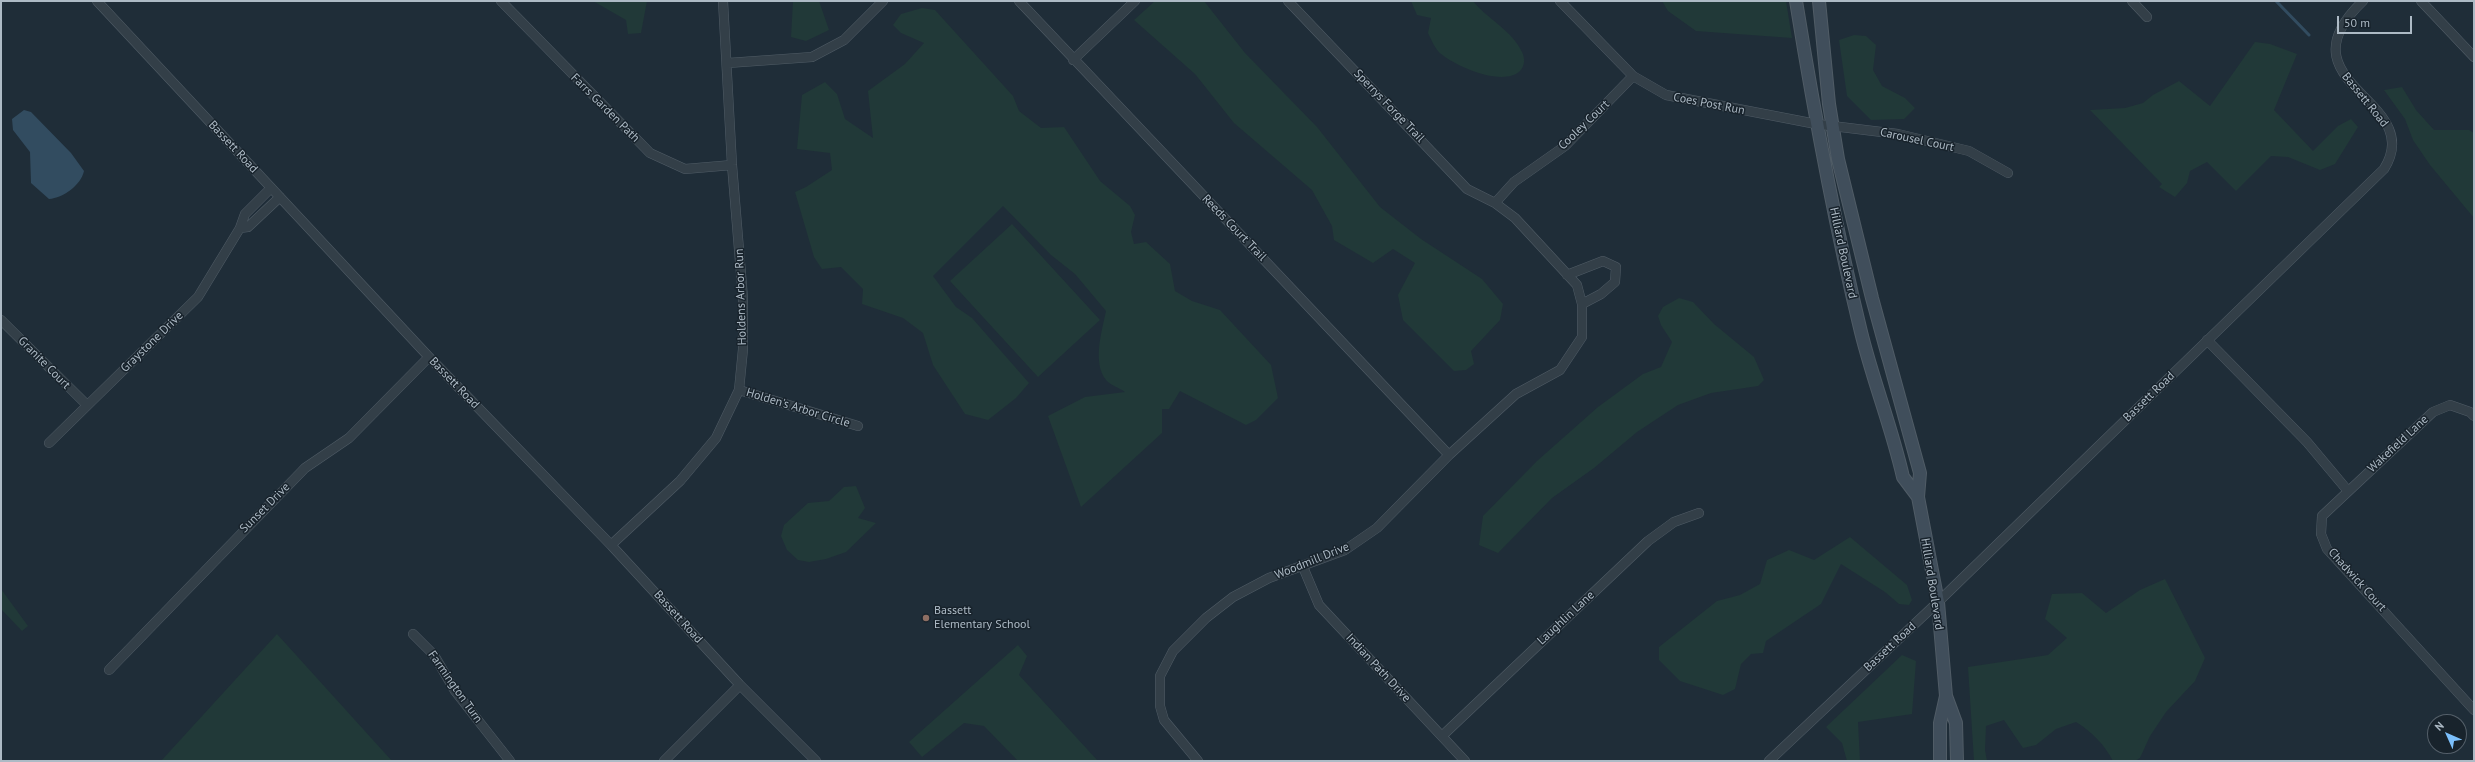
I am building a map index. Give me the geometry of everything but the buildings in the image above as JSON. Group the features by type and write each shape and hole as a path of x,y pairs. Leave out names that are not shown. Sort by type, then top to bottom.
{"main road":[{"name":"Hilliard Boulevard","path":"1796,1 1823,125 1845,267 1862,334 1903,477 1918,497"},
{"name":"Hilliard Boulevard","path":"1819,1 1823,125 1838,159 1872,298 1920,473 1918,497 1938,602 1946,696 1956,723 1958,761"},
{"name":"Hilliard Boulevard","path":"1940,761 1940,723 1946,696"}],"street":[{"name":"Bassett Road","path":"97,1 429,357 612,545 740,685 816,761"},
{"name":"Farrs Garden Path","path":"501,1 650,153 685,169 732,165"},
{"name":"Holdens Arbor Run","path":"612,545 680,481 716,438 739,390 743,350 743,298 732,165 728,62 723,1"},
{"path":"728,62 812,57 844,40 883,1"},
{"name":"Reeds Court Trail","path":"1019,1 1073,60 1448,455"},
{"path":"1073,60 1135,1"},
{"name":"Sperrys Forge Trail","path":"1288,1 1467,189 1495,203 1515,218 1567,274"},
{"name":"Coes Post Run","path":"1560,1 1633,76 1666,95 1823,125"},
{"path":"2132,1 2147,17"},
{"name":"Bassett Road","path":"1769,761 1938,602 2376,178 2389,160 2393,144 2389,128 2379,113 2346,76 2335,53 2336,41 2341,26 2363,1"},
{"path":"2421,1 2474,57"},
{"name":"Cooley Court","path":"1495,203 1514,182 1565,146 1633,76"},
{"name":"Carousel Court","path":"1823,125 1898,134 1969,151 2008,173"},
{"name":"Graystone Drive","path":"48,443 198,297 240,228 245,214 271,188"},
{"name":"Graystone Drive","path":"240,228 248,227 280,197"},
{"path":"1567,274 1602,261 1616,267 1615,282 1602,294 1582,304"},
{"name":"Woodmill Drive","path":"1198,761 1164,720 1160,706 1160,676 1173,651 1206,618 1233,597 1269,578 1345,550 1377,528 1448,455 1516,394 1560,370 1582,337 1582,304 1576,285 1567,274"},
{"name":"Granite Court","path":"1,320 87,405"},
{"path":"2207,340 2307,442 2348,491"},
{"name":"Sunset Drive","path":"109,670 305,468 349,438 429,357"},
{"name":"Holden's Arbor Circle","path":"739,390 858,426"},
{"name":"Wakefield Lane","path":"2348,491 2433,412 2450,405 2470,412 2474,416"},
{"name":"Chadwick Court","path":"2348,491 2322,516 2321,534 2327,549 2474,710"},
{"name":"Laughlin Lane","path":"1442,736 1648,540 1674,522 1699,513"},
{"name":"Indian Path Drive","path":"1303,566 1319,605 1465,761"},
{"name":"Farmington Turn","path":"413,634 434,655 455,691 510,761"},
{"path":"664,761 740,685"}],"green space":[{"path":"593,1 647,1 641,33 628,34 626,20"},
{"path":"793,1 819,1 829,30 806,41 791,37"},
{"path":"1155,1 1204,1 1245,53 1317,127 1380,207 1421,239 1482,279 1503,304 1500,320 1471,351 1474,364 1466,370 1454,371 1403,320 1398,295 1415,263 1393,249 1373,263 1334,240 1332,226 1312,190 1234,123 1195,74 1134,20"},
{"path":"1411,1 1473,1 1518,44 1524,57 1522,69 1512,75 1503,77 1492,76 1469,69 1448,59 1441,54 1433,44 1428,33 1431,18 1417,15"},
{"path":"1662,1 1786,1 1792,38 1696,31 1668,11"},
{"path":"922,8 935,10 1013,96 1019,111 1041,128 1064,127 1100,181 1130,206 1135,215 1131,232 1134,244 1146,242 1170,264 1175,291 1192,301 1220,310 1271,365 1278,398 1256,420 1246,425 1180,391 1169,409 1162,409 1162,433 1081,507 1048,416 1085,397 1125,392 1106,380 1102,373 1099,346 1106,311 1075,274 1051,255 1003,206 933,276 956,307 972,318 1029,383 1016,398 988,420 965,414 933,365 923,333 903,318 862,304 863,289 841,267 822,269 814,257 795,192 806,187 832,170 830,153 797,149 802,95 825,82 837,94 845,119 873,138 868,91 905,64 924,43 901,33 893,25 901,14"},
{"path":"1854,35 1866,36 1876,45 1873,70 1882,86 1905,98 1915,108 1904,119 1871,120 1847,96 1839,40"},
{"path":"2255,42 2270,44 2297,54 2274,110 2313,151 2338,126 2351,119 2358,127 2335,164 2320,170 2288,157 2271,156 2236,191 2207,162 2190,171 2187,183 2175,197 2159,187 2162,184 2090,110 2125,108 2143,103 2153,95 2179,81 2210,106"},
{"path":"2402,87 2416,110 2434,130 2469,130 2474,133 2474,218 2430,165 2413,140 2405,119 2384,90"},
{"path":"1012,224 1100,320 1038,377 950,281"},
{"path":"1679,298 1693,302 1714,324 1754,357 1764,380 1758,386 1711,393 1678,405 1637,432 1594,468 1552,498 1498,553 1479,545 1483,516 1537,461 1598,407 1643,374 1661,367 1672,342 1661,325 1658,316 1663,307"},
{"path":"856,486 865,508 858,518 876,523 846,552 826,559 809,562 798,560 787,550 781,536 784,525 808,503 829,501 844,487"},
{"path":"1850,537 1907,585 1912,600 1909,605 1899,604 1885,592 1841,564 1821,604 1766,641 1763,653 1751,654 1741,664 1735,689 1723,695 1680,681 1659,660 1659,647 1717,601 1740,595 1760,584 1767,560 1789,550 1814,560"},
{"path":"2165,579 2205,658 2195,681 2166,712 2150,736 2140,758 2135,761 2113,761 2106,749 2097,739 2076,722 2056,729 2036,745 2023,748 2004,720 1986,726 1985,750 1987,761 1974,761 1968,667 2048,655 2067,638 2045,619 2052,594 2082,593 2106,613 2140,590"},
{"path":"1,589 28,626 22,631 1,609"},
{"path":"277,634 392,761 161,761"},
{"path":"1018,645 1027,656 1019,675 1098,761 1018,761 984,726 964,723 922,757 909,742"},
{"path":"1902,655 1916,661 1912,714 1858,722 1860,761 1847,761 1842,743 1826,727"}],"water":[{"path":"24,110 31,112 71,153 84,171 75,186 60,196 49,199 31,183 30,152 13,130 12,119"}],"waterway":[{"path":"2276,1 2309,35"}],"place":[{"name":"Bassett Elementary School","path":"926,618"}]}
